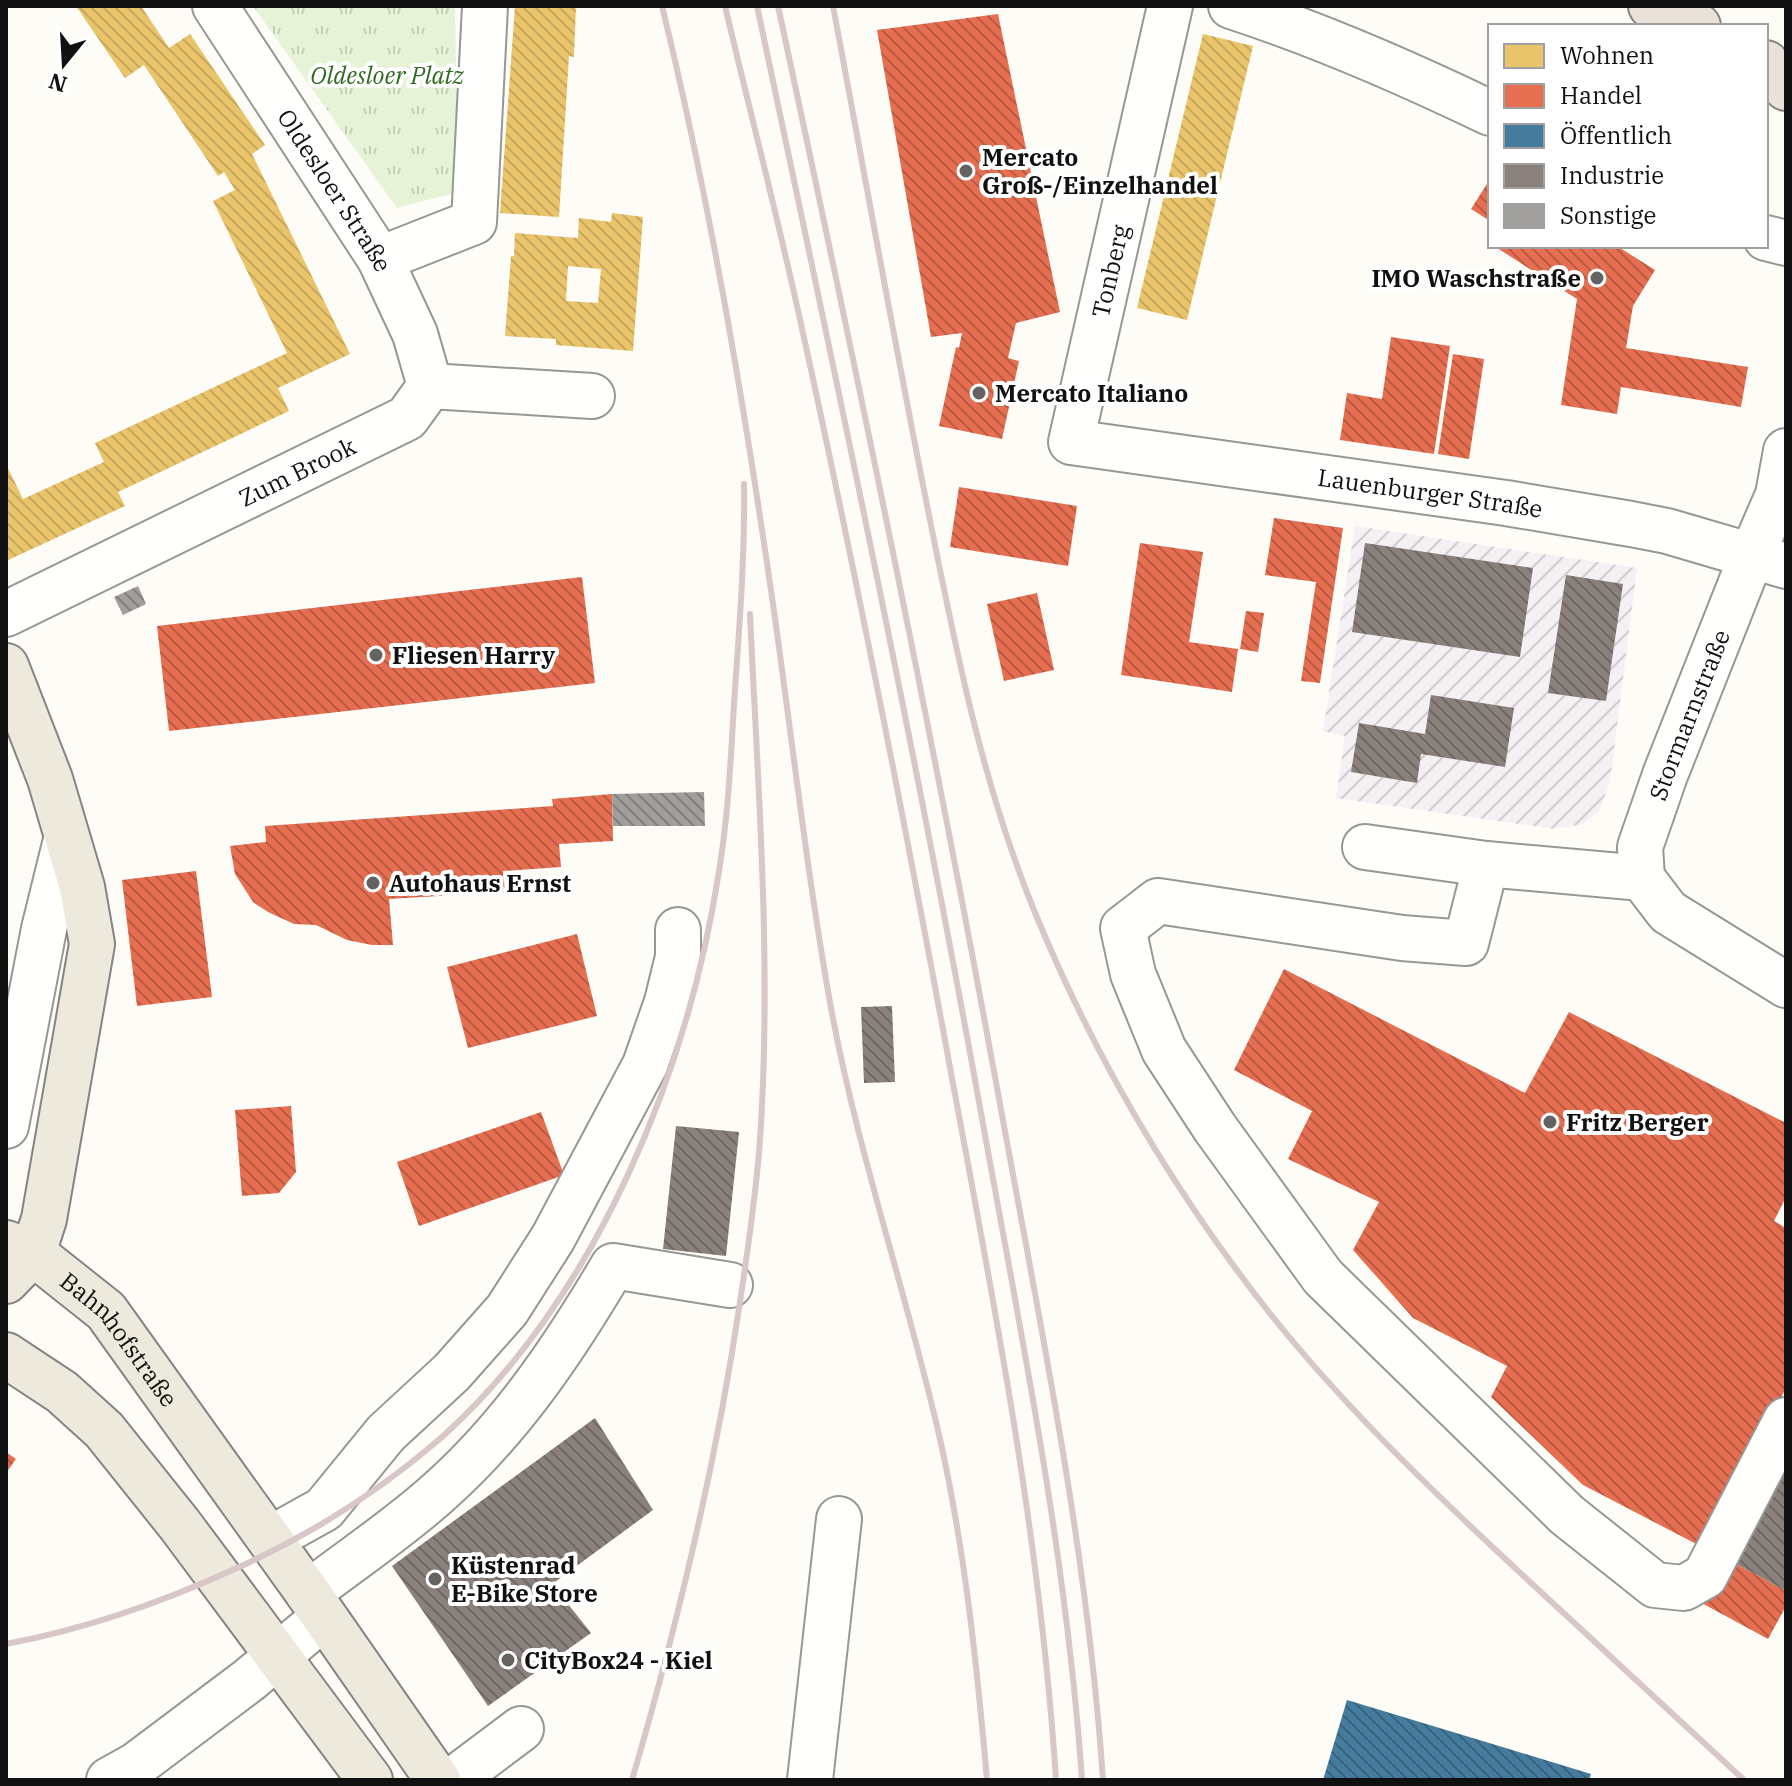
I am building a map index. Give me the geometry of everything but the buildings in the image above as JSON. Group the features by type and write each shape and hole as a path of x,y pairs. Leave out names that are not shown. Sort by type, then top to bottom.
{"highway":[{"path":"1651,6 1693,24"},
{"path":"1768,66 1786,88"}],"main road":[{"name":"Bahnhofstraße","path":"6,666 50,779 82,887 92,944 44,1219 15,1259 106,1311 438,1780"},
{"path":"6,1355 62,1392 104,1430 279,1655 370,1780"}],"street":[{"name":"Oldesloer Straße","path":"215,6 380,259 415,334 430,386"},
{"path":"380,259 474,222 485,6"},
{"name":"Tonberg","path":"1071,442 1170,6"},
{"path":"1231,6 1287,24 1402,70 1488,112"},
{"path":"430,386 592,396"},
{"name":"Zum Brook","path":"6,614 407,418 430,386"},
{"name":"Lauenburger Straße","path":"1071,442 1506,503 1667,531 1769,560"},
{"name":"Stormarnstraße","path":"1642,878 1640,847 1665,775 1769,560 1786,451"},
{"name":"Bahnhofstraße","path":"6,1126 44,929 66,840"},
{"path":"1365,847 1486,864 1642,878 1668,912 1786,985"},
{"path":"1486,864 1466,943 1402,938 1158,901 1123,928 1133,974 1164,1050 1215,1128 1323,1277 1567,1515 1655,1585 1684,1588 1705,1576 1786,1420"},
{"path":"270,1539 324,1509 386,1433 452,1372 507,1310 553,1238 645,1065 667,1002 678,957 678,930"},
{"path":"109,1780 136,1765 279,1655 316,1605 439,1492 522,1405 573,1334 613,1266 730,1285"},
{"path":"810,1780 839,1519"},
{"path":"453,1780 521,1729"}],"shaded area":[{"path":"1355,526 1637,568 1610,782 1599,811 1583,824 1555,829 1336,798 1345,736 1323,731"}],"green space":[{"name":"Oldesloer Platz","path":"253,6 455,6 458,192 397,208"}],"railway":[{"path":"662,6 696,154 738,378 831,1008 855,1117 927,1385 949,1481 969,1609 987,1780"},
{"path":"725,6 822,419 936,993 1016,1433 1040,1606 1056,1780"},
{"path":"757,6 904,711 959,993 1055,1537 1082,1780"},
{"path":"778,6 924,705 1034,1289 1076,1533 1103,1780"},
{"path":"833,6 916,452 973,718 1017,867 1084,1021 1140,1123 1202,1222 1298,1348 1441,1498 1744,1780"},
{"path":"6,1644 65,1631 152,1603 237,1568 318,1526 370,1493 442,1437 497,1381 546,1318 589,1250 627,1178 658,1102 705,948 727,803 742,586 744,484"},
{"path":"632,1780 680,1603 707,1483 730,1363 756,1181 765,1009 760,811 750,614"}],"place":[{"name":"Mercato Groß-/Einzelhandel","path":"966,171"},
{"name":"IMO Waschstraße","path":"1597,278"},
{"name":"Mercato Italiano","path":"979,393"},
{"name":"Fliesen Harry","path":"376,655"},
{"name":"Autohaus Ernst","path":"373,883"},
{"name":"Fritz Berger","path":"1550,1122"},
{"name":"Küstenrad E-Bike Store","path":"435,1579"},
{"name":"CityBox24 - Kiel","path":"508,1660"}]}
